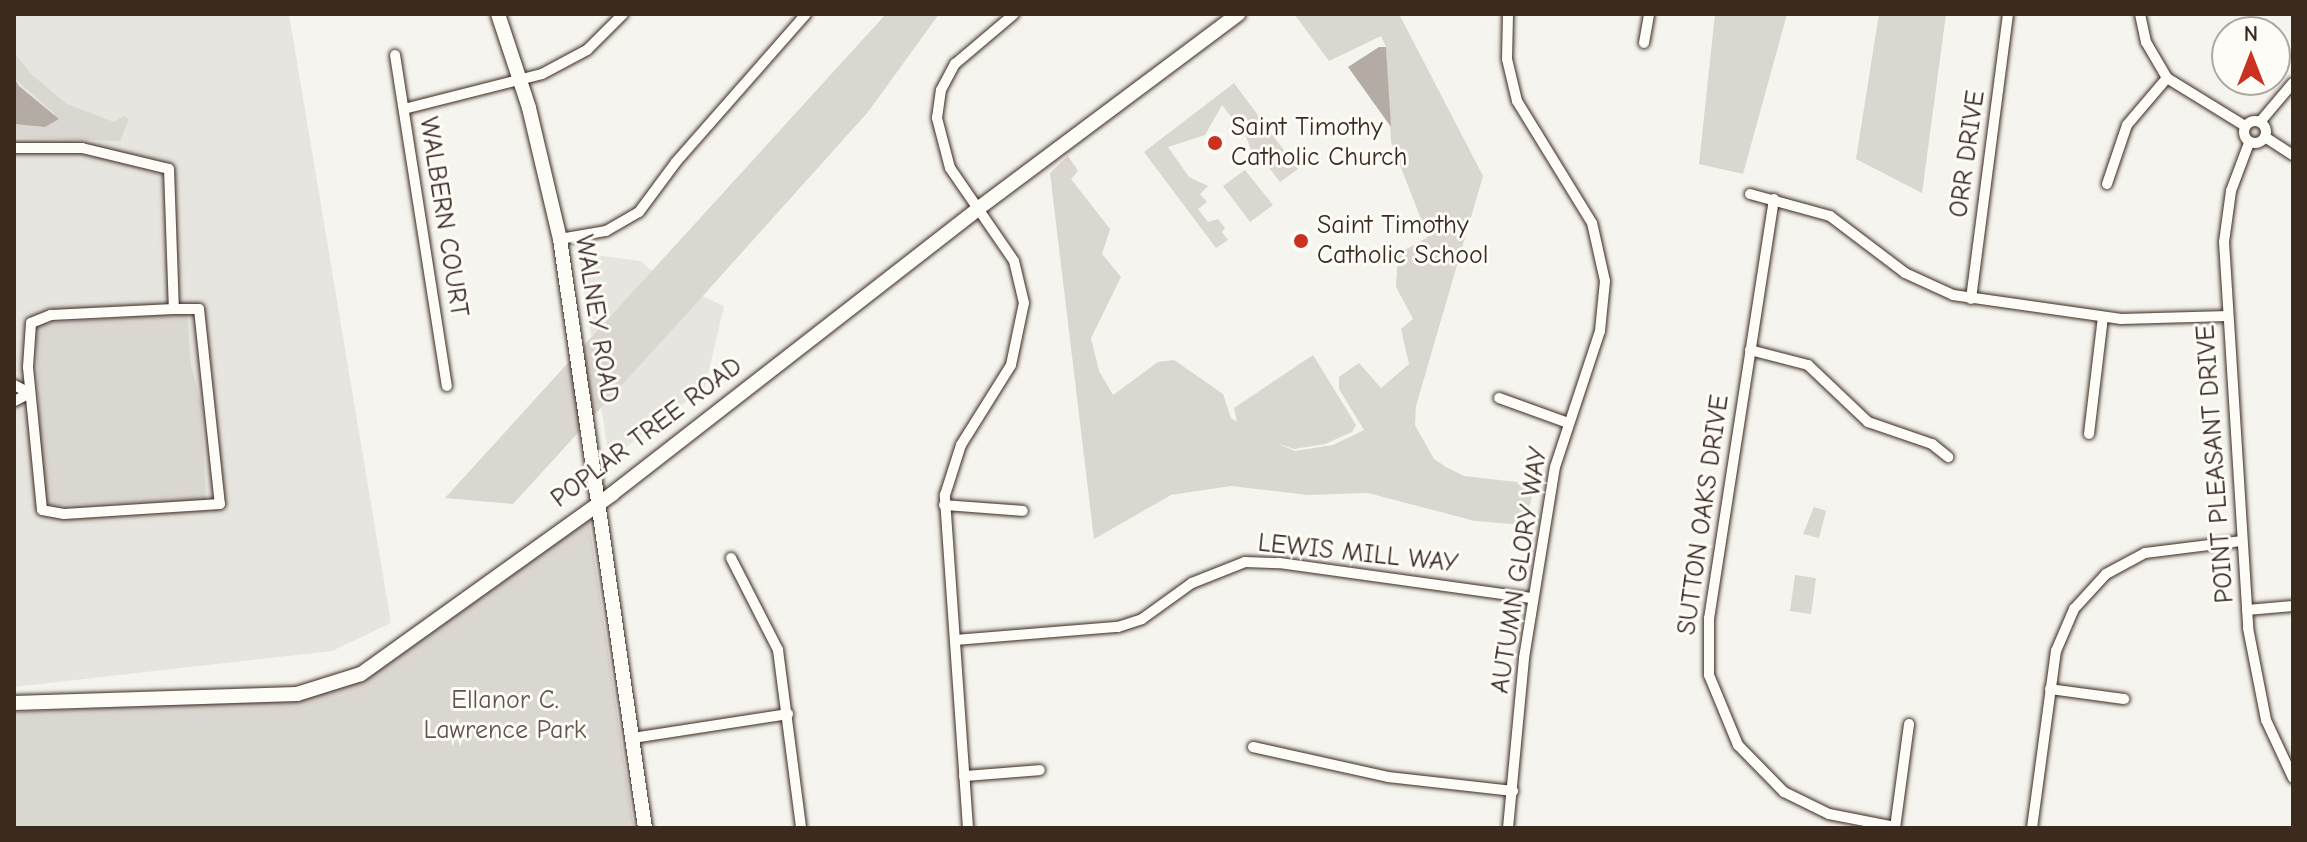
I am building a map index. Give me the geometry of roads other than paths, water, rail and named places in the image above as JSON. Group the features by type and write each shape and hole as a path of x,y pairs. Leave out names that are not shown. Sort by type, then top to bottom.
{"main road":[{"name":"WALNEY ROAD","path":"498,14 522,81 560,239 645,828"},
{"name":"POPLAR TREE ROAD","path":"14,703 282,695 330,688 380,662 598,503 979,208 1238,14"}],"street":[{"path":"404,109 522,81 574,59 623,14"},
{"path":"560,239 606,231 639,212 676,162 806,14"},
{"path":"968,828 944,505 955,457 1011,365 1023,328 1022,290 1014,261 943,153 939,100 964,53 1014,14"},
{"name":"AUTUMN GLORY WAY","path":"1508,14 1507,59 1517,101 1575,191 1602,254 1600,331 1568,423 1532,598 1508,828"},
{"path":"1644,43 1649,14"},
{"name":"ORR DRIVE","path":"1971,299 2008,14"},
{"path":"2140,14 2146,42 2167,78 2245,126 2249,143 2265,137"},
{"name":"WALBERN COURT","path":"395,55 447,386"},
{"path":"2107,184 2127,125 2167,78"},
{"path":"2245,126 2260,122 2293,83"},
{"path":"2260,122 2265,137 2293,155"},
{"name":"POINT PLEASANT DRIVE","path":"2249,143 2227,212 2228,316 2242,541 2255,683 2293,778"},
{"path":"14,148 82,148 169,169 174,309"},
{"path":"1750,194 1830,216 1905,273 1971,299 2103,317 2228,316"},
{"name":"SUTTON OAKS DRIVE","path":"1774,199 1709,618 1713,690 1738,745 1784,792 1829,814 1895,828"},
{"path":"174,309 199,309 220,504 64,514 42,510 27,333 37,317 174,309"},
{"path":"2089,434 2103,317"},
{"path":"1750,350 1808,365 1868,422 1932,444 1948,457"},
{"path":"14,385 30,393"},
{"path":"14,401 30,393"},
{"path":"1499,398 1568,423"},
{"path":"944,505 1023,511"},
{"path":"2032,828 2050,689 2066,624 2106,574 2160,548 2242,541"},
{"path":"731,558 774,635 788,714 801,828"},
{"name":"LEWIS MILL WAY","path":"955,640 1118,627 1142,619 1204,576 1245,562 1279,563 1532,598"},
{"path":"2247,610 2293,606"},
{"path":"2050,689 2124,699"},
{"path":"633,738 788,714"},
{"path":"1895,828 1909,724"},
{"path":"1253,747 1388,777 1513,791"},
{"path":"964,776 1040,770"}],"place":[{"name":"Saint Timothy Catholic Church","path":"1215,143"},
{"name":"Saint Timothy Catholic School","path":"1301,241"}],"park label":[{"name":"Ellanor C. Lawrence Park","path":"505,716"}]}
